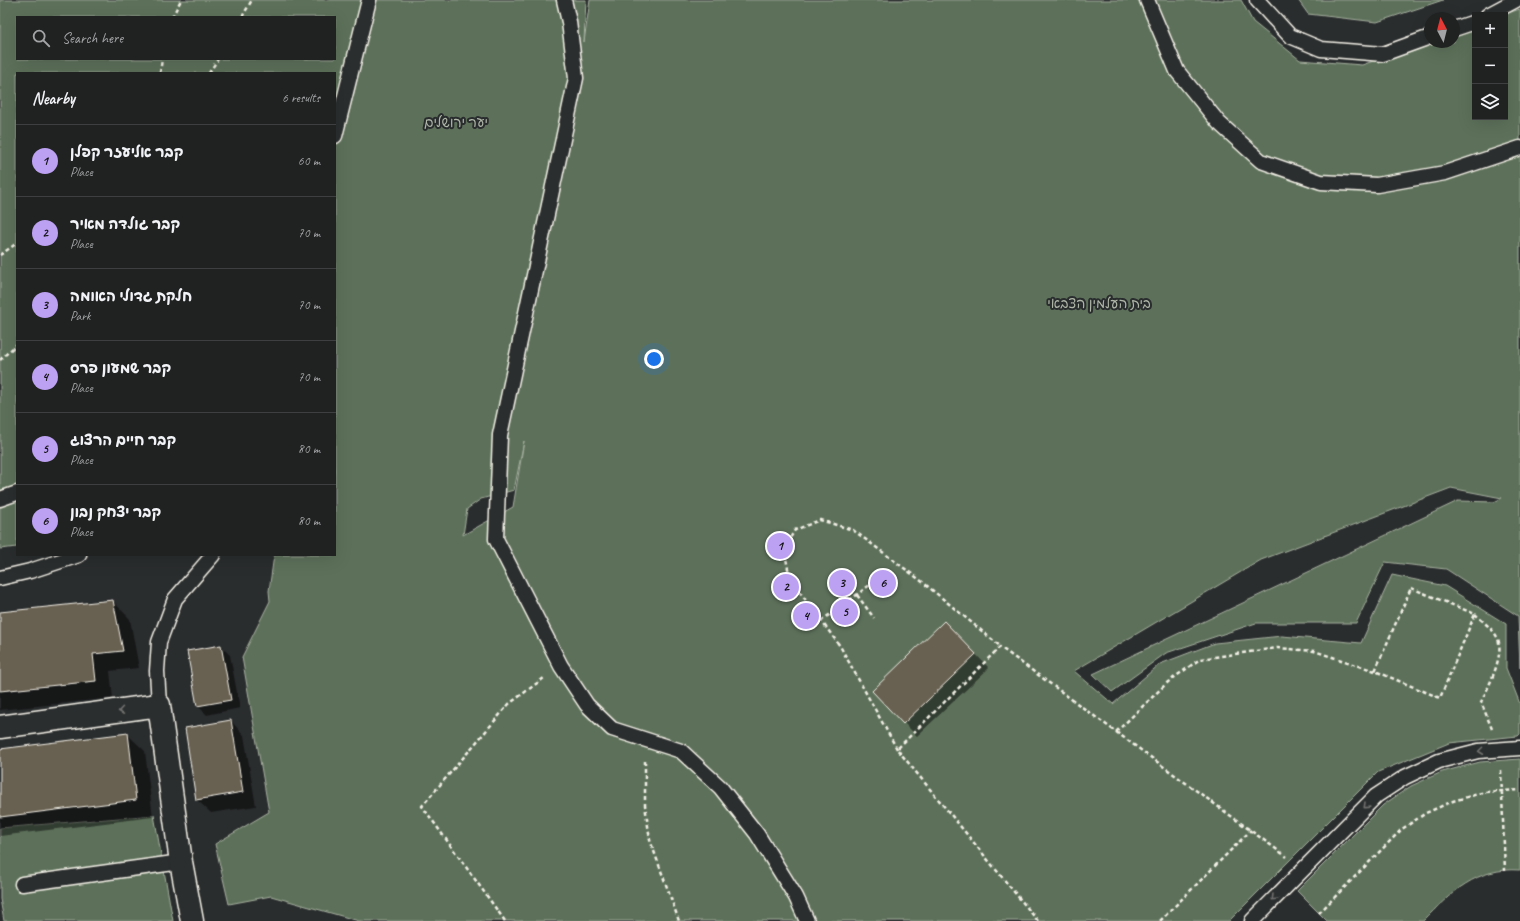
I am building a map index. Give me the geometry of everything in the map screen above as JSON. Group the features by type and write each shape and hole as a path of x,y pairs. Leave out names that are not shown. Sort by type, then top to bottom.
{"street":[{"path":"0,727 159,705 181,862 192,921"}],"lane":[{"path":"336,132 369,0"},
{"path":"564,0 569,22 576,78 500,435 496,539 561,666 587,705 612,729 681,751 720,787 757,834 796,896 807,921"},
{"path":"1147,0 1177,71 1219,123 1260,161 1321,182 1377,186 1445,173 1520,148"},
{"path":"1257,0 1290,36 1321,49 1383,54 1424,39"},
{"path":"1494,12 1516,0"},
{"path":"1460,27 1472,23"},
{"path":"0,498 16,493"},
{"path":"0,578 30,571 76,556"},
{"path":"159,705 157,671 159,642 175,599 212,556"},
{"path":"1252,921 1376,796 1405,777 1439,762 1478,751 1520,748"},
{"path":"22,884 181,862"}],"path":[{"path":"173,16 181,0"},
{"path":"243,16 252,0"},
{"path":"160,72 162,60"},
{"path":"211,72 217,60"},
{"path":"0,254 16,244"},
{"path":"0,360 16,345"},
{"path":"1007,652 920,580 853,530 820,520 795,530 784,548 790,579 840,646 897,749 1038,921"},
{"path":"821,621 882,576"},
{"path":"1375,671 1411,588 1475,614 1497,637 1499,649 1494,674 1481,702 1500,749 1505,871"},
{"path":"857,595 874,618"},
{"path":"1116,732 1168,682 1200,659 1277,648 1314,652 1375,671 1440,698 1475,614"},
{"path":"897,749 1000,647 1304,869"},
{"path":"506,921 422,806 509,704 561,666"},
{"path":"645,739 646,804 650,840 679,921"},
{"path":"1319,913 1392,839 1408,825 1426,813 1453,801 1485,792 1520,790"},
{"path":"1160,921 1251,830"}],"green space":[{"path":"0,0 586,0 584,42 590,0 1241,0 1253,22 1300,60 1362,65 1424,43 1424,48 1460,48 1460,30 1472,26 1472,120 1508,120 1508,13 1520,9 1520,668 1518,616 1446,569 1385,562 1356,623 1256,623 1166,653 1112,692 1093,674 1458,501 1494,502 1502,498 1451,488 1261,560 1074,671 1113,704 1160,664 1215,643 1282,636 1361,643 1392,575 1445,586 1506,624 1506,668 1520,704 1520,734 1518,736 1449,743 1378,772 1229,921 359,921 271,896 229,904 215,844 269,812 242,657 270,601 269,591 274,556 336,556 336,72 16,72 16,547 0,549","holes":["524,441 513,507 463,535 467,509 481,499 514,490"]},
{"path":"1298,0 1443,0 1377,22 1308,14"},
{"path":"1520,759 1520,870 1504,870 1477,877 1454,892 1423,921 1327,921 1297,891 1383,805 1411,786 1442,772 1480,762"},
{"path":"154,815 173,921 4,921 0,899 0,828"}],"building":[{"path":"113,600 123,651 93,654 96,681 0,691 0,612"},
{"path":"944,621 976,654 903,724 872,691"},
{"path":"221,645 231,700 197,706 187,651"},
{"path":"231,720 243,792 196,800 185,728"},
{"path":"128,733 136,800 0,817 0,749"}],"place":[{"name":"קבר אליעזר קפלן","path":"780,546"},
{"name":"חלקת גדולי האומה","path":"842,583"},
{"name":"קבר יצחק נבון","path":"883,583"},
{"name":"קבר גולדה מאיר","path":"786,587"},
{"name":"קבר חיים הרצוג","path":"845,612"},
{"name":"קבר שמעון פרס","path":"806,616"}],"park label":[{"name":"יער ירושלים","path":"456,122"},
{"name":"בית העלמין הצבאי","path":"1099,303"}]}
